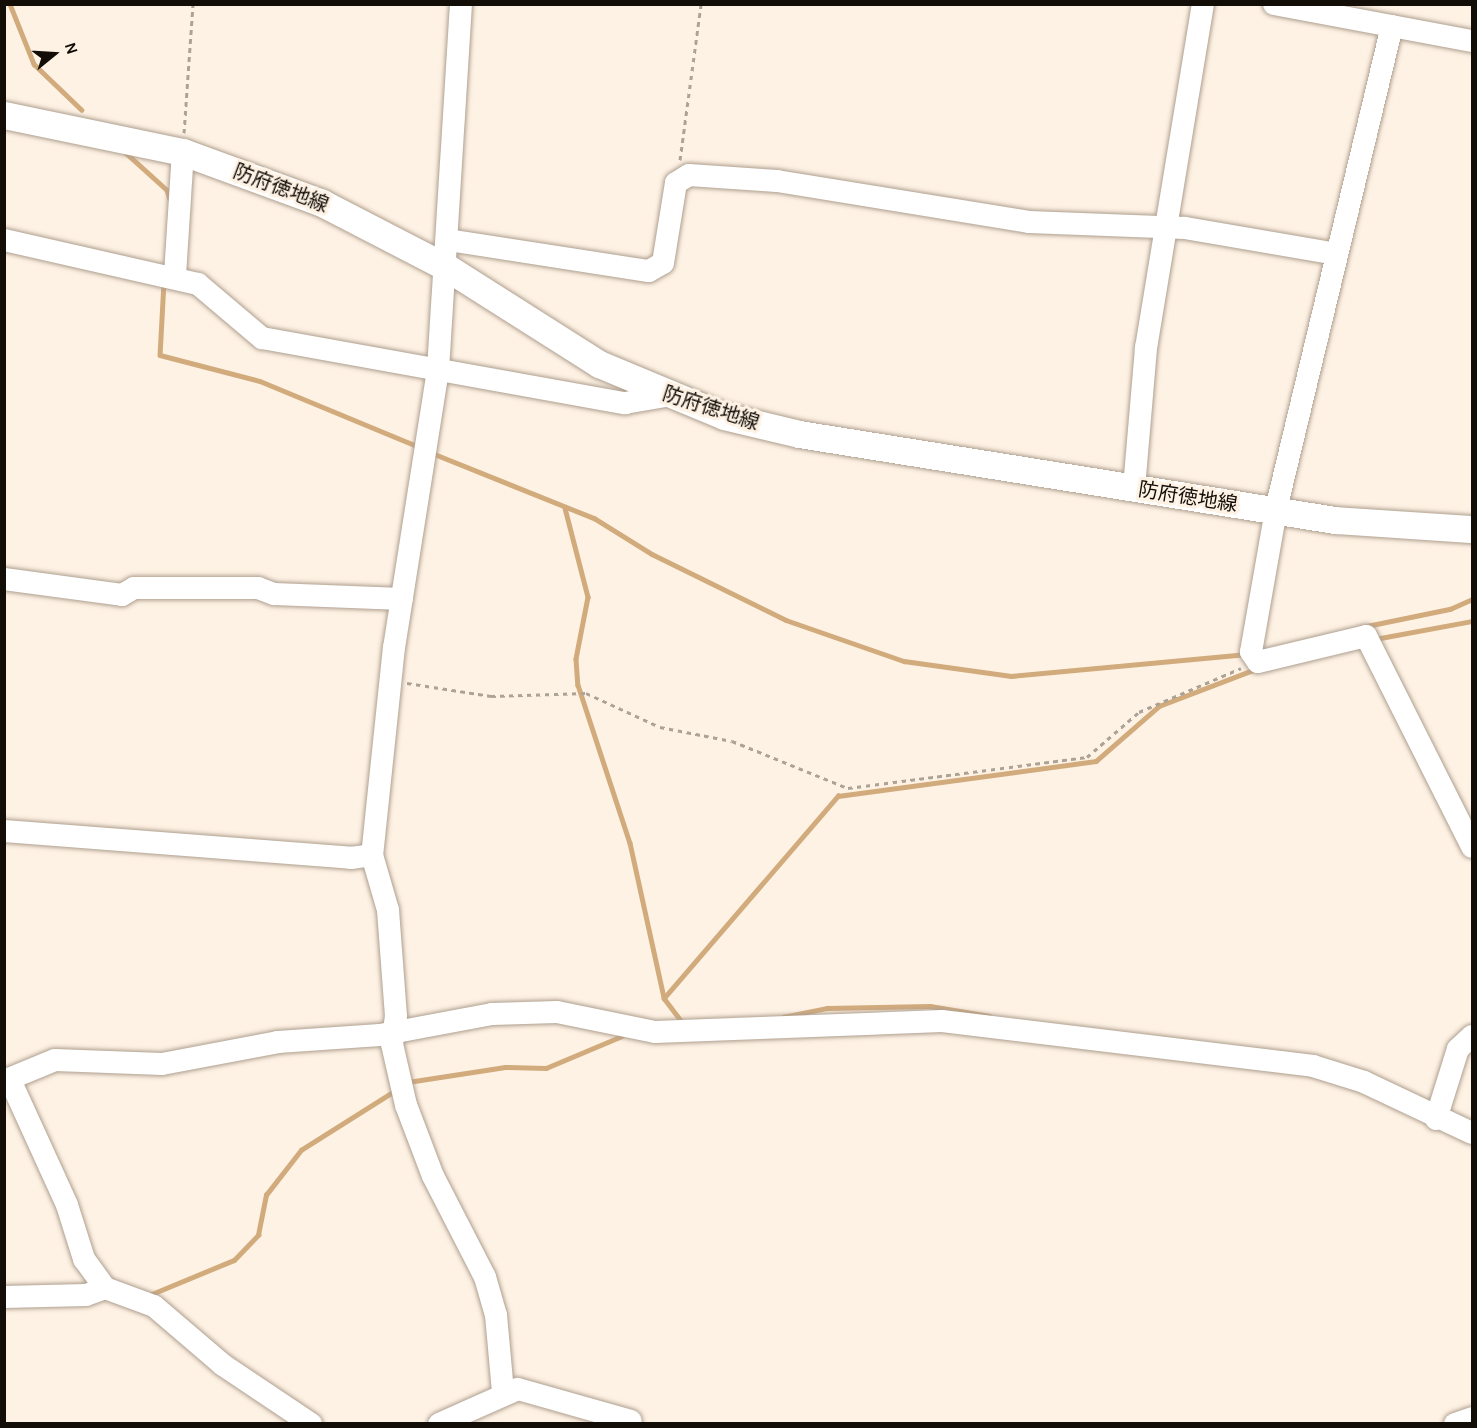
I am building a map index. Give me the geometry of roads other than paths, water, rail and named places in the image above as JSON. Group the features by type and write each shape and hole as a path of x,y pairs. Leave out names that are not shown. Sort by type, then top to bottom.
{"main road":[{"name":"防府徳地線","path":"4,115 183,152 322,203 446,267 598,364 665,396 799,434 1276,510 1391,526 1473,529"}],"street":[{"path":"461,4 448,240 438,370 390,681 372,855 388,910 394,1032 417,1142 485,1277 496,1315 503,1392"},
{"path":"1134,488 1146,348 1203,4"},
{"path":"1274,4 1473,41"},
{"path":"1392,26 1276,510 1251,642 1254,658 1258,662 1366,636 1473,847"},
{"path":"174,275 183,152"},
{"path":"448,240 649,271 663,263 676,183 689,175 777,181 1000,218 1165,228 1337,254"},
{"path":"4,240 174,275 198,284 262,338 625,403 665,396"},
{"path":"4,579 122,595 134,588 258,588 274,594 402,599"},
{"path":"4,831 351,858 372,855"},
{"path":"311,1424 223,1365 154,1306 105,1288 84,1259 67,1205 8,1082 55,1060 162,1064 278,1042 394,1032 530,1012 655,1032 942,1021 1313,1066 1364,1082 1438,1113 1473,1133"},
{"path":"1438,1113 1458,1049 1473,1036"},
{"path":"4,1297 86,1295 105,1288"},
{"path":"440,1424 503,1392 518,1389 631,1421"},
{"path":"1455,1424 1473,1418"}],"waterway":[{"path":"10,4 34,64 82,110"},
{"path":"125,152 167,190 170,199"},
{"path":"164,282 160,355 260,381 419,447"},
{"path":"432,453 594,518 652,554 786,620 904,661 1011,676 1247,654"},
{"path":"565,508 588,597 576,659 578,685 630,843 664,998 682,1022"},
{"path":"1362,627 1450,609 1472,599"},
{"path":"1375,639 1472,621"},
{"path":"664,998 838,796 1096,761 1159,706 1256,669"},
{"path":"783,1017 827,1008 930,1006 989,1016"},
{"path":"408,1082 505,1067 546,1068 622,1036"},
{"path":"147,1296 234,1260 258,1235 266,1195 301,1150 396,1090"}]}
